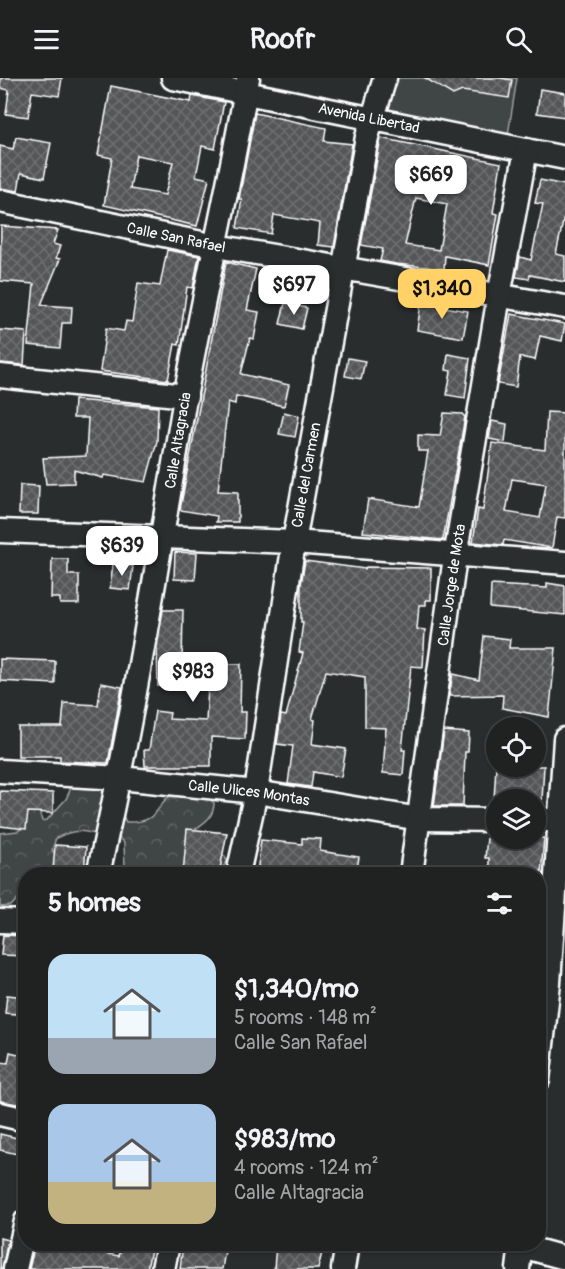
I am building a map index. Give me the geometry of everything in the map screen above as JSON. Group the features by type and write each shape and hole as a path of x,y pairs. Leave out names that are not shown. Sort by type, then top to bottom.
{"street":[{"name":"Avenida Libertad","path":"173,78 247,86 373,121 565,158"},
{"name":"Calle del Carmen","path":"240,867 256,792 294,542 367,137 385,78"},
{"name":"Calle Altagracia","path":"100,867 120,778 164,537 186,396 247,86"},
{"name":"Calle Jorge de Mota","path":"412,867 455,557 526,150"},
{"name":"Calle San Rafael","path":"0,201 216,246 565,308"},
{"path":"0,376 186,396"},
{"path":"0,531 294,542 455,557 565,563"},
{"path":"546,962 560,820 565,739"},
{"name":"Calle Ulices Montas","path":"0,771 120,778 256,792 420,819 486,820"},
{"path":"546,820 560,820"},
{"path":"0,921 18,922"},
{"path":"0,1114 18,1118"},
{"path":"15,1269 19,1251"},
{"path":"163,1269 167,1251"},
{"path":"343,1269 346,1251"},
{"path":"518,1269 519,1251"},
{"path":"542,1251 565,1258"}],"green space":[{"path":"394,78 517,78 508,135 387,115"},
{"path":"74,781 109,786 126,822 138,822 153,815 170,796 184,792 203,793 214,803 212,813 207,820 191,832 199,847 225,856 227,862 223,867 125,867 124,843 120,839 82,831 74,832 56,838 52,850 72,867 18,867 18,898 11,906 0,907 0,833 18,831 23,827 27,809 37,804 42,821 47,820 66,799"}],"building":[{"path":"1,78 62,78 59,96 32,92 28,117 6,114 9,90 0,88"},
{"path":"425,78 512,80 509,98 462,91 453,95"},
{"path":"111,86 191,102 192,96 224,102 215,149 202,146 196,176 209,179 197,226 104,205 112,158 98,155","holes":["136,155 173,162 165,195 130,189"]},
{"path":"540,89 565,93 565,117 537,113"},
{"path":"255,113 326,128 324,141 352,144 334,247 318,245 320,223 274,215 271,234 237,228 242,199 239,199"},
{"path":"16,137 51,143 44,178 21,173 18,191 0,188 0,146 13,149"},
{"path":"381,138 501,163 493,213 498,214 489,265 445,256 444,269 396,264 380,261 383,249 361,245","holes":["416,198 447,204 439,250 405,245"]},
{"path":"540,180 565,185 565,213 556,254 565,256 565,282 530,275 529,279 516,277 520,257 531,260 543,204 535,203"},
{"path":"1,226 58,230 53,244 60,246 56,258 60,259 41,305 72,307 71,323 62,323 60,348 28,345 34,284 0,281"},
{"path":"167,250 199,256 193,288 187,287 179,345 175,344 168,380 100,371 106,328 124,331 126,321 132,322 138,283 160,286"},
{"path":"226,262 256,269 247,310 259,312 254,339 250,338 241,374 289,385 284,406 236,396 235,404 228,402 218,491 238,492 238,522 216,522 217,516 180,510"},
{"path":"299,276 322,281 318,299 295,294"},
{"path":"285,303 307,308 302,329 280,324"},
{"path":"421,303 468,311 463,338 417,330"},
{"path":"511,314 565,324 562,341 540,336 535,360 520,357 516,387 498,384"},
{"path":"0,330 26,332 24,365 0,363"},
{"path":"448,354 470,358 465,398 447,395 451,371 446,370"},
{"path":"348,358 365,361 361,379 345,376"},
{"path":"74,400 158,407 157,441 146,482 104,475 103,478 74,470 74,483 46,484 43,458 86,456 88,418 73,418"},
{"path":"284,412 299,416 295,437 279,434"},
{"path":"547,412 565,413 565,518 557,517 552,548 504,540 503,545 473,542 478,509 483,510 492,443 545,450","holes":["512,479 546,484 540,518 506,512"]},
{"path":"444,413 462,414 465,417 443,540 363,532 368,499 419,507 428,451 418,451 418,435 440,436"},
{"path":"492,421 507,424 505,442 489,439"},
{"path":"20,485 39,486 38,514 19,514"},
{"path":"175,552 197,553 195,580 174,579"},
{"path":"52,559 68,559 68,575 79,575 79,604 60,604 60,598 51,598"},
{"path":"305,561 365,569 366,567 431,568 431,600 426,600 426,605 419,605 417,629 425,630 423,667 411,666 402,750 405,750 403,775 383,773 386,728 365,727 365,677 326,671 312,719 315,720 312,744 346,749 341,777 313,772 311,787 288,784 293,746 277,744 281,715 286,716 303,653 299,652 303,622 301,622 301,585"},
{"path":"113,564 133,566 130,590 110,588"},
{"path":"547,583 565,586 565,615 490,608 491,585 547,588"},
{"path":"163,610 183,610 182,664 241,664 240,712 246,712 245,739 211,737 211,766 145,766 144,750 149,750 155,711 170,713 169,719 206,721 208,687 158,686 157,647"},
{"path":"484,636 510,639 509,648 556,648 549,717 502,708 503,695 449,696 453,674 479,680"},
{"path":"0,659 55,661 55,684 0,681"},
{"path":"101,683 122,687 108,763 60,761 60,756 18,756 18,727 62,727 64,703 98,705"},
{"path":"444,731 469,733 468,752 465,752 463,806 434,806"},
{"path":"495,777 543,777 543,789 495,789"},
{"path":"0,791 53,793 53,813 28,812 26,829 0,826"},
{"path":"187,829 227,833 220,867 184,867"},
{"path":"302,838 321,839 320,851 359,857 357,867 258,867 261,840 302,844"},
{"path":"55,845 86,847 84,867 53,867"},
{"path":"486,848 543,849 542,867 489,867 489,858 485,858"},
{"path":"3,935 18,936 18,956 1,955"},
{"path":"7,995 18,996 18,1014 5,1013"},
{"path":"10,1052 18,1054 18,1104 0,1101 0,1062 8,1063"},
{"path":"0,1134 18,1138 18,1154 0,1150"},
{"path":"0,1238 8,1240 2,1269 0,1269"},
{"path":"33,1251 90,1251 119,1256 120,1251 151,1251 147,1269 29,1269"},
{"path":"182,1251 225,1251 222,1269 180,1269"},
{"path":"275,1251 322,1251 318,1269 274,1269"}]}
